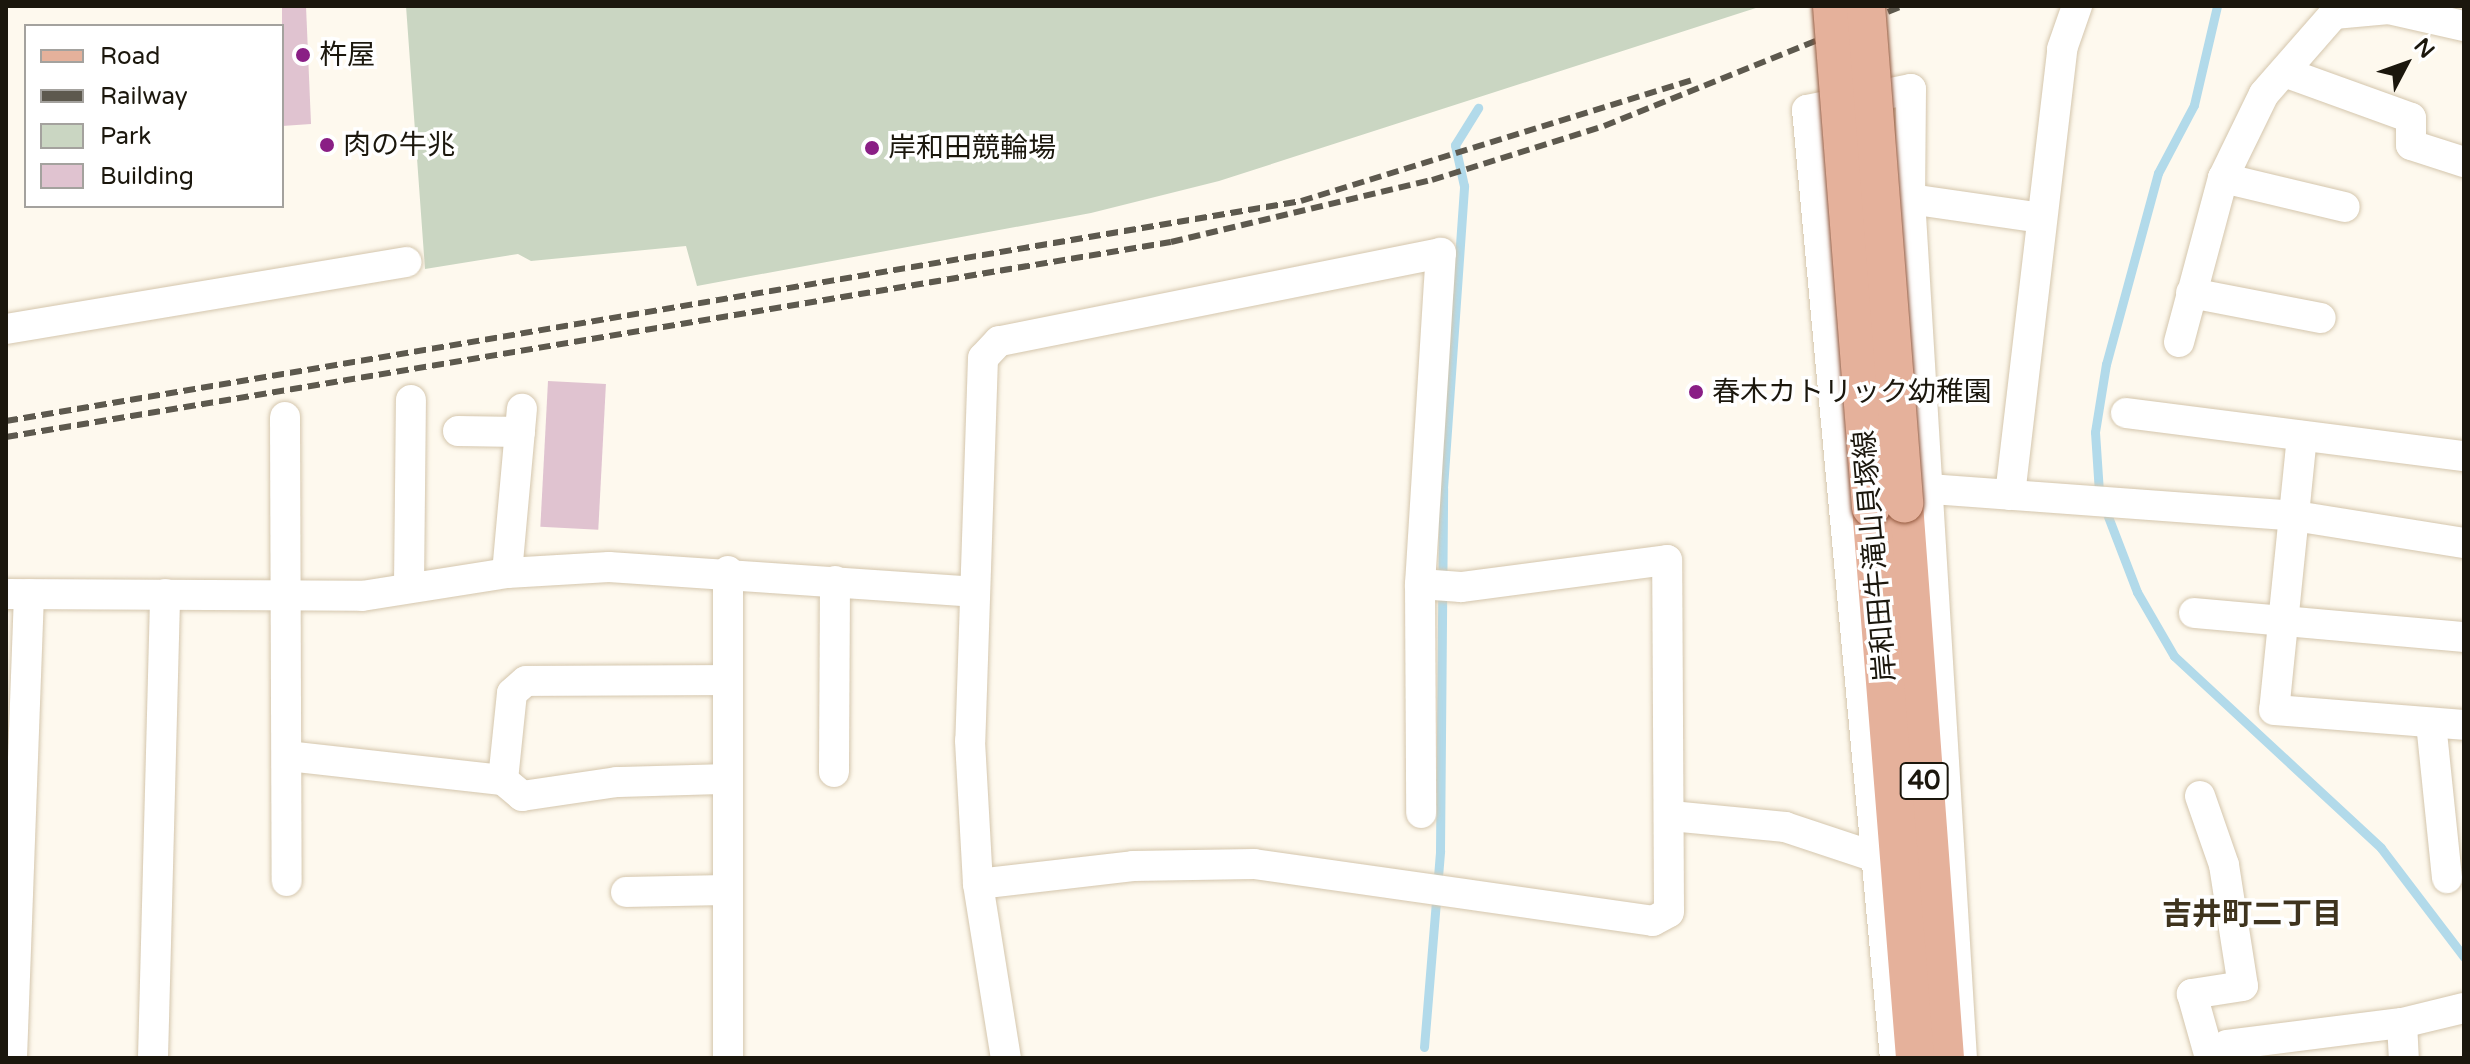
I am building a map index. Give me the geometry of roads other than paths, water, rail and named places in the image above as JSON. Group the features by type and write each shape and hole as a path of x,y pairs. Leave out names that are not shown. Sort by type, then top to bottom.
{"main road":[{"path":"1825,6 1861,26"},
{"name":"岸和田牛滝山貝塚線","path":"1832,6 1861,26 1902,500 1945,1058"},
{"name":"岸和田牛滝山貝塚線","path":"1902,500 1915,1058"}],"street":[{"path":"2010,495 2062,49 2077,6"},
{"path":"2179,342 2223,178 2264,94 2284,72 2327,10 2389,9 2464,26"},
{"path":"2284,72 2411,118 2411,145 2464,162"},
{"path":"1895,1058 1872,856 1807,110 1911,89 1912,235 1902,500 1962,1058"},
{"path":"2223,178 2345,207"},
{"path":"1910,199 2042,218"},
{"path":"1819,244 1912,235"},
{"path":"1006,1058 978,884 973,592 983,358 999,341 1441,253 1420,584 1421,813"},
{"path":"6,329 406,262"},
{"path":"2191,293 2321,318"},
{"path":"409,586 411,400"},
{"path":"2126,413 2464,456"},
{"path":"285,417 287,881"},
{"path":"458,431 521,420 507,573"},
{"path":"2302,436 2274,710 2464,725"},
{"path":"1902,500 2010,495 2295,516 2464,543"},
{"path":"978,884 1133,866 1254,864 1653,921 1669,912 1671,816 1667,560 1461,587 1420,584"},
{"path":"728,571 723,680 728,1058"},
{"path":"12,1058 17,594 284,593 362,596 409,586 507,573 728,571 973,592"},
{"path":"834,772 835,581"},
{"path":"153,1058 165,594"},
{"path":"2194,613 2464,637"},
{"path":"503,780 512,693 526,681 723,680"},
{"path":"2431,723 2447,878"},
{"path":"288,756 503,780 522,796 617,782 723,779"},
{"path":"2200,796 2224,865 2243,986 2192,994 2210,1058 2227,1045 2402,1023 2464,1008"},
{"path":"1671,816 1785,827 1872,856"},
{"path":"626,892 724,890"},
{"path":"2402,1023 2404,1058"}],"waterway":[{"path":"2217,6 2194,105 2158,173 2106,364 2095,432 2099,493 2137,592 2174,656 2381,848 2464,957"},
{"path":"1424,1047 1440,851 1443,488 1464,186 1455,145 1478,108"}],"railway":[{"path":"6,437 1171,242 1432,180 1604,126 1902,6"},
{"path":"6,421 1301,201 1693,80"}],"place":[{"name":"杵屋","path":"303,55"},
{"name":"肉の牛兆","path":"327,145"},
{"name":"岸和田競輪場","path":"872,148"},
{"name":"春木カトリック幼稚園","path":"1696,392"}],"district":[{"name":"吉井町二丁目","path":"2252,915"}]}
